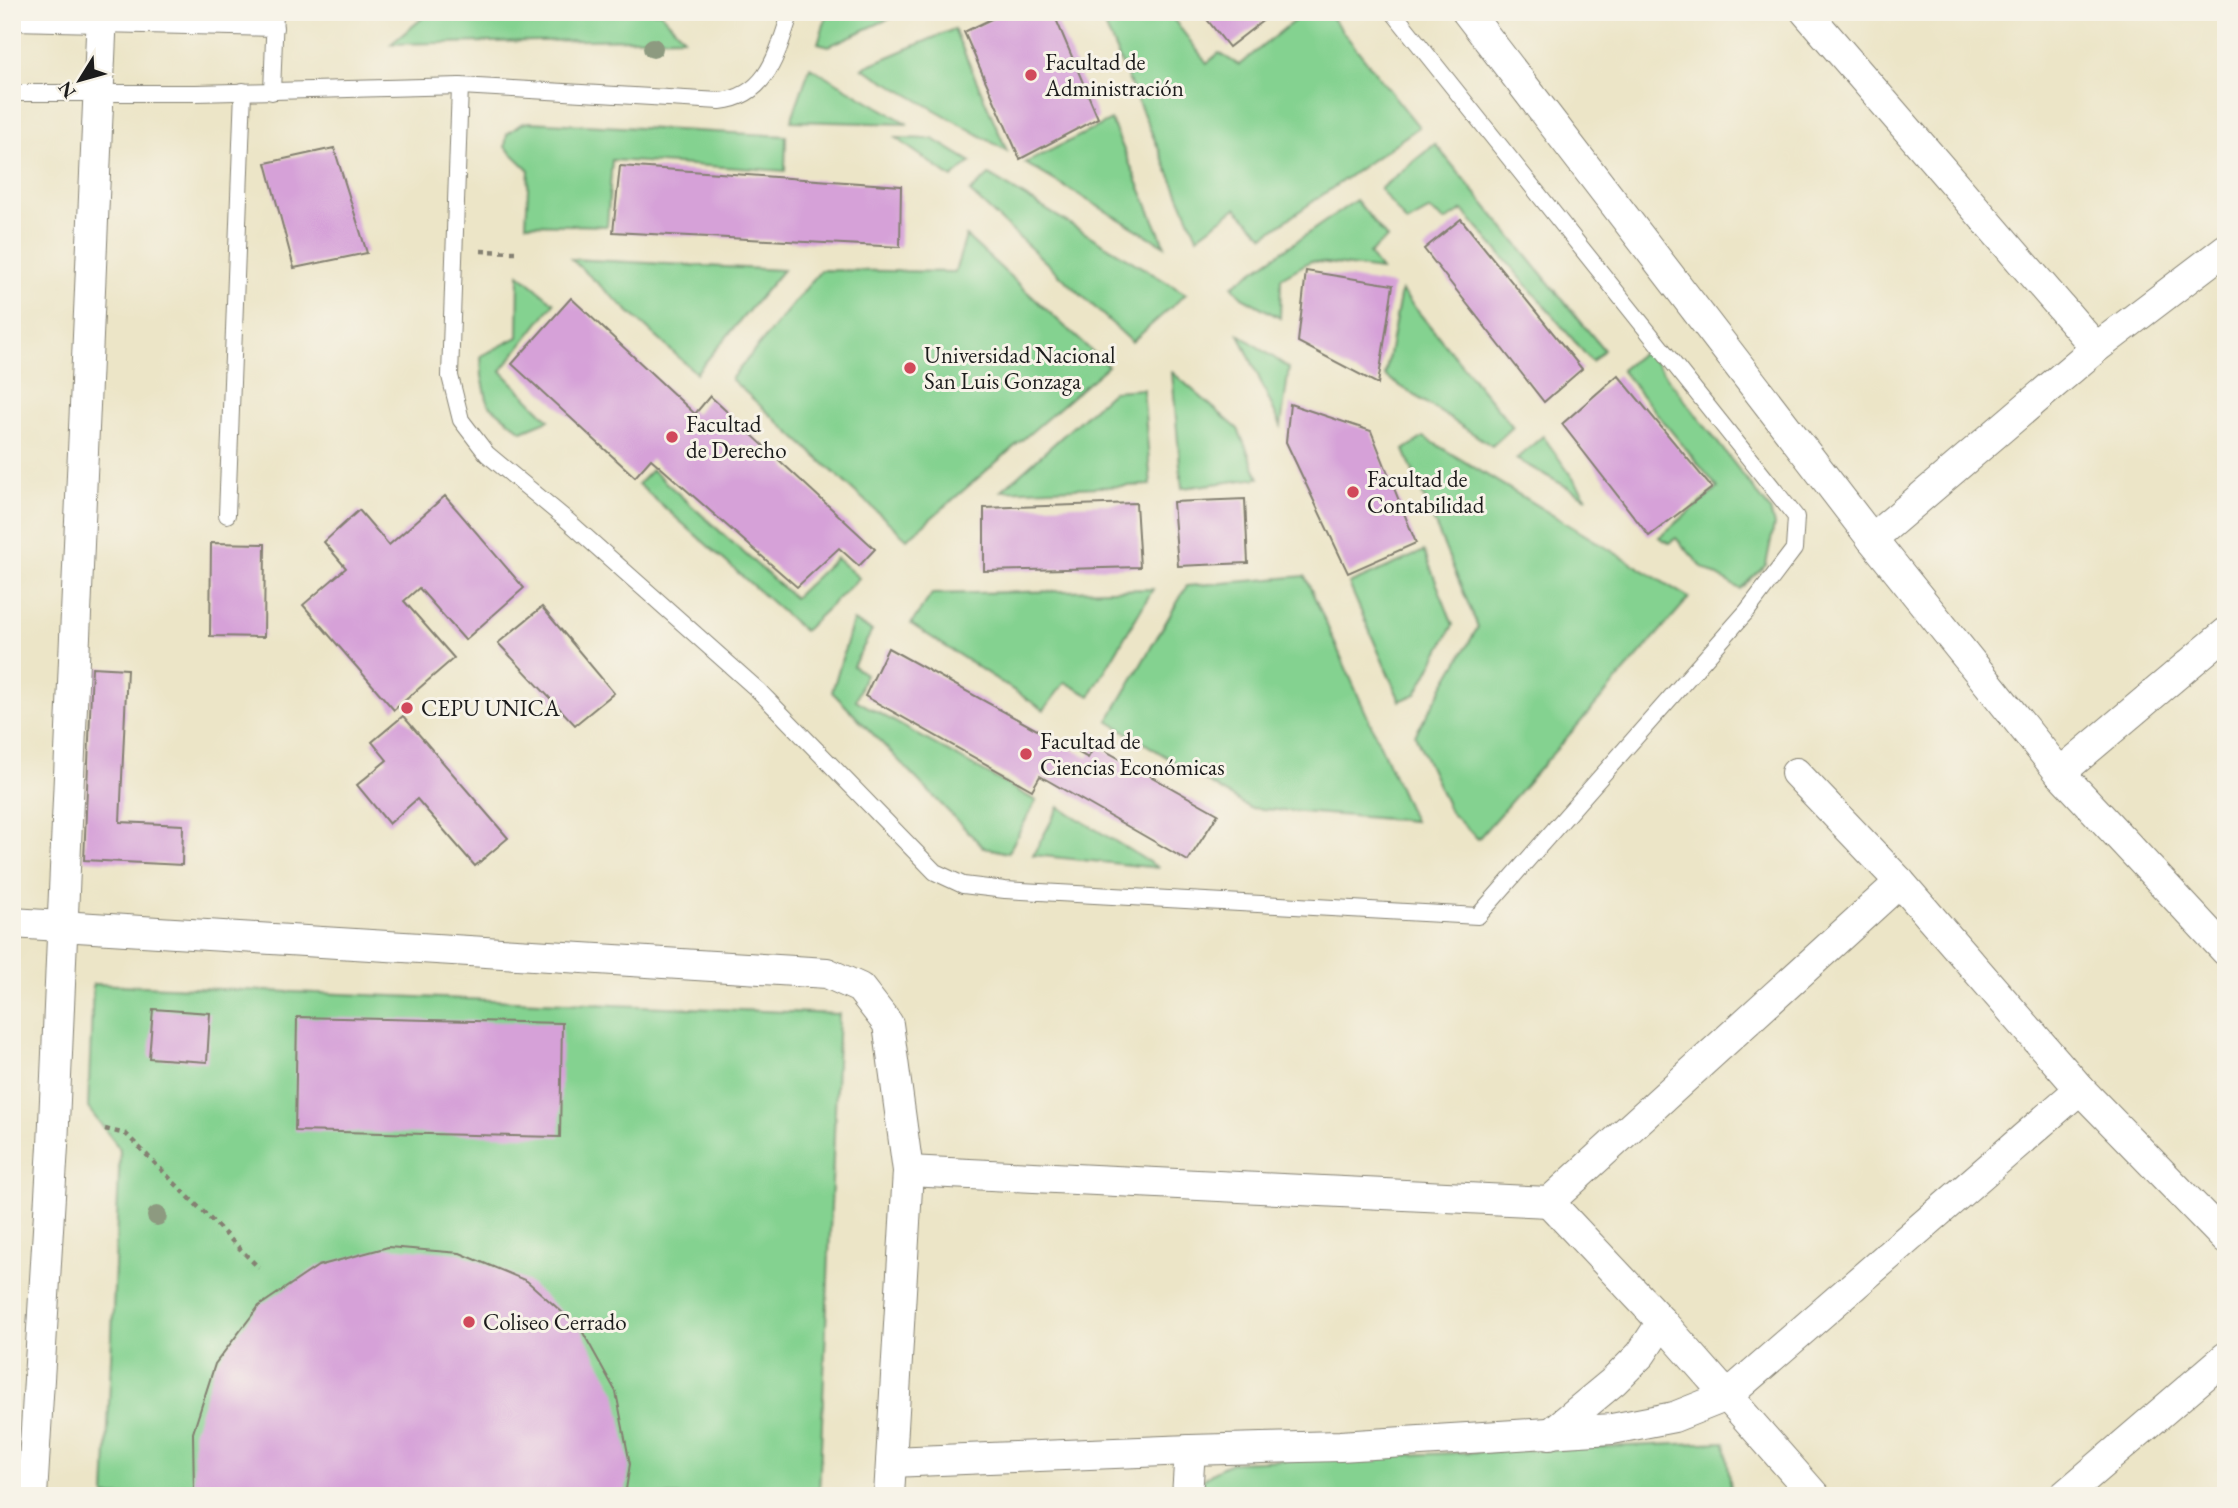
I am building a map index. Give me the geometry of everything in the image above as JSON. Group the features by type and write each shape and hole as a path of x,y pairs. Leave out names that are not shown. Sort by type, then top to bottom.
{"street":[{"path":"1467,12 1872,539 2060,773 2226,951"},
{"path":"1806,12 2096,348"},
{"path":"32,1496 53,1146 101,18"},
{"path":"1872,539 2096,348 2226,249"},
{"path":"2060,773 2226,633"},
{"path":"1796,773 1900,882 2080,1089 2226,1239"},
{"path":"1549,1202 1900,882"},
{"path":"12,923 827,973 860,988 888,1024 908,1171 889,1496"},
{"path":"891,1462 1340,1446 1550,1434 1612,1429 1674,1417 1727,1396 2080,1089"},
{"path":"908,1171 1549,1202 1662,1322 1815,1496"},
{"path":"1550,1434 1614,1381 1641,1354 1662,1322"},
{"path":"2064,1496 2226,1357"},
{"path":"1187,1496 1190,1450"}],"lane":[{"path":"12,93 272,92 460,86 734,100 760,84 769,70 791,12"},
{"path":"460,86 450,376 460,420 487,454 568,521 758,691 936,872 962,885 1005,890 1478,916 1747,611 1794,549 1796,517 1393,12"},
{"path":"12,22 101,18 275,20 272,92"},
{"path":"227,515 243,91"}],"path":[{"path":"105,1129 126,1133 259,1268"}],"green space":[{"path":"430,12 660,12 684,38 391,44"},
{"path":"828,12 904,12 829,46 818,43"},
{"path":"1099,12 1168,12 1207,63 1219,53 1239,65 1305,12 1327,12 1419,127 1264,236 1236,208 1197,237"},
{"path":"954,29 1007,151 862,68"},
{"path":"810,67 908,124 791,121"},
{"path":"1111,120 1165,246 1025,163"},
{"path":"529,122 786,136 785,171 612,160 607,226 526,224 529,170 505,147 507,134"},
{"path":"896,138 933,139 971,162 952,178"},
{"path":"1435,144 1604,350 1592,362 1463,210 1445,221 1430,210 1407,223 1380,189"},
{"path":"989,175 1186,294 1132,342 970,192"},
{"path":"1356,200 1387,238 1369,254 1381,270 1311,261 1281,278 1280,318 1242,297 1232,286"},
{"path":"966,236 1108,366 907,539 731,379 821,270 955,272"},
{"path":"571,259 782,270 783,270 696,373"},
{"path":"519,274 554,303 501,371 549,420 522,431 488,404 481,356 518,337"},
{"path":"1401,291 1513,427 1492,446 1385,376"},
{"path":"1239,334 1289,368 1281,426"},
{"path":"1646,350 1770,510 1774,525 1766,565 1740,589 1701,566 1676,538 1669,543 1659,537 1718,488 1621,370"},
{"path":"1172,372 1238,429 1259,478 1182,488"},
{"path":"1143,389 1151,485 1001,491 1113,391"},
{"path":"1543,436 1587,498 1516,459"},
{"path":"1424,437 1689,598 1478,839 1450,812 1415,735 1478,627 1404,450"},
{"path":"652,470 794,598 836,558 859,578 804,631 638,484"},
{"path":"1424,551 1453,625 1416,694 1400,701 1349,584"},
{"path":"1305,576 1414,821 1250,808 1108,721 1187,586"},
{"path":"1153,589 1090,696 1065,682 1044,710 911,624 932,594"},
{"path":"853,621 872,631 853,666 865,674 856,700 1036,801 1008,853 983,847 832,692"},
{"path":"1059,807 1159,868 1033,855"},
{"name":"Coliseo Cerrado","path":"93,984 839,1014 819,1496 105,1496 120,1149 88,1108"},
{"path":"1725,1442 1732,1496 1197,1496 1205,1478 1234,1462"}],"building":[{"name":"Facultad de Administración","path":"1006,12 1053,12 1098,118 1020,159 964,32"},
{"name":"Facultad de Administración","path":"1201,12 1274,12 1229,47"},
{"path":"334,148 367,253 294,268 266,163"},
{"path":"620,166 901,186 900,247 613,232"},
{"path":"1461,219 1582,369 1544,402 1424,249"},
{"path":"1306,271 1393,285 1378,384 1298,342"},
{"name":"Facultad de Derecho","path":"571,298 695,414 710,396 875,549 859,566 839,548 797,587 651,459 635,477 512,364"},
{"path":"1618,375 1712,488 1649,536 1562,424"},
{"name":"Facultad de Contabilidad","path":"1290,404 1371,431 1416,543 1348,573 1286,442"},
{"path":"445,496 524,588 465,640 419,588 404,601 454,658 394,710 303,605 346,568 324,542 359,510 389,545"},
{"path":"1245,499 1248,563 1178,566 1173,502"},
{"path":"1136,503 1140,567 984,571 984,508"},
{"path":"211,543 265,544 264,637 210,636"},
{"path":"542,607 614,693 575,725 498,643"},
{"name":"Facultad de Ciencias Económicas","path":"888,648 1088,758 1095,745 1218,814 1188,861 1040,776 1032,790 865,696"},
{"path":"92,667 127,669 120,822 183,825 182,865 84,860"},
{"path":"403,716 508,838 475,866 417,799 389,824 357,785 387,760 372,742"},
{"path":"153,1009 210,1013 207,1062 149,1058"},
{"path":"297,1017 562,1023 560,1137 295,1131"},
{"path":"388,1247 460,1253 527,1281 581,1329 616,1392 630,1464 625,1496 194,1496 193,1433 215,1364 259,1306 318,1266"}],"place":[{"name":"Facultad de Administración","path":"1031,75"},
{"name":"Universidad Nacional San Luis Gonzaga","path":"910,368"},
{"name":"Facultad de Derecho","path":"672,437"},
{"name":"Facultad de Contabilidad","path":"1353,492"},
{"name":"CEPU UNICA","path":"407,708"},
{"name":"Facultad de Ciencias Económicas","path":"1026,754"},
{"name":"Coliseo Cerrado","path":"469,1322"}]}
